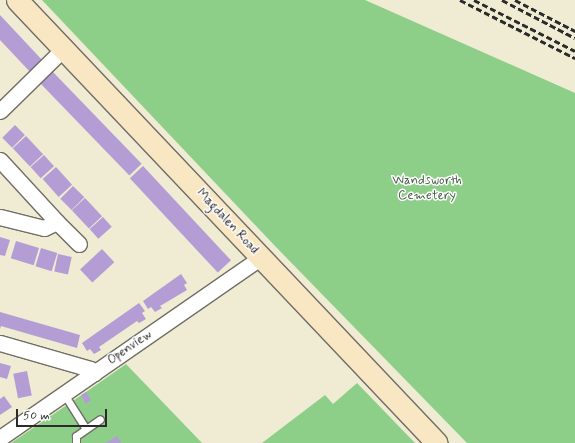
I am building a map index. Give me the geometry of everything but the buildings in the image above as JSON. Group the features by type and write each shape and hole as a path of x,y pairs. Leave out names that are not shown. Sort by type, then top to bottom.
{"street":[{"name":"Magdalen Road","path":"17,0 437,443"},
{"path":"0,111 63,49"},
{"path":"0,160 79,244"},
{"path":"0,217 44,228 57,222"},
{"name":"Openview","path":"0,438 260,258"},
{"path":"0,343 90,369 94,373"}],"lane":[{"path":"64,394 86,429"},
{"path":"76,443 76,436 100,419"}],"green space":[{"name":"Wandsworth Cemetery","path":"42,0 365,0 575,93 575,443 467,443 275,246"},
{"path":"126,364 202,443 11,443 86,392"},
{"path":"357,383 415,443 262,443 325,395 333,404"}],"railway":[{"path":"460,0 575,58"},
{"path":"474,0 575,51"},
{"path":"502,0 575,38"},
{"path":"515,0 575,31"}]}
